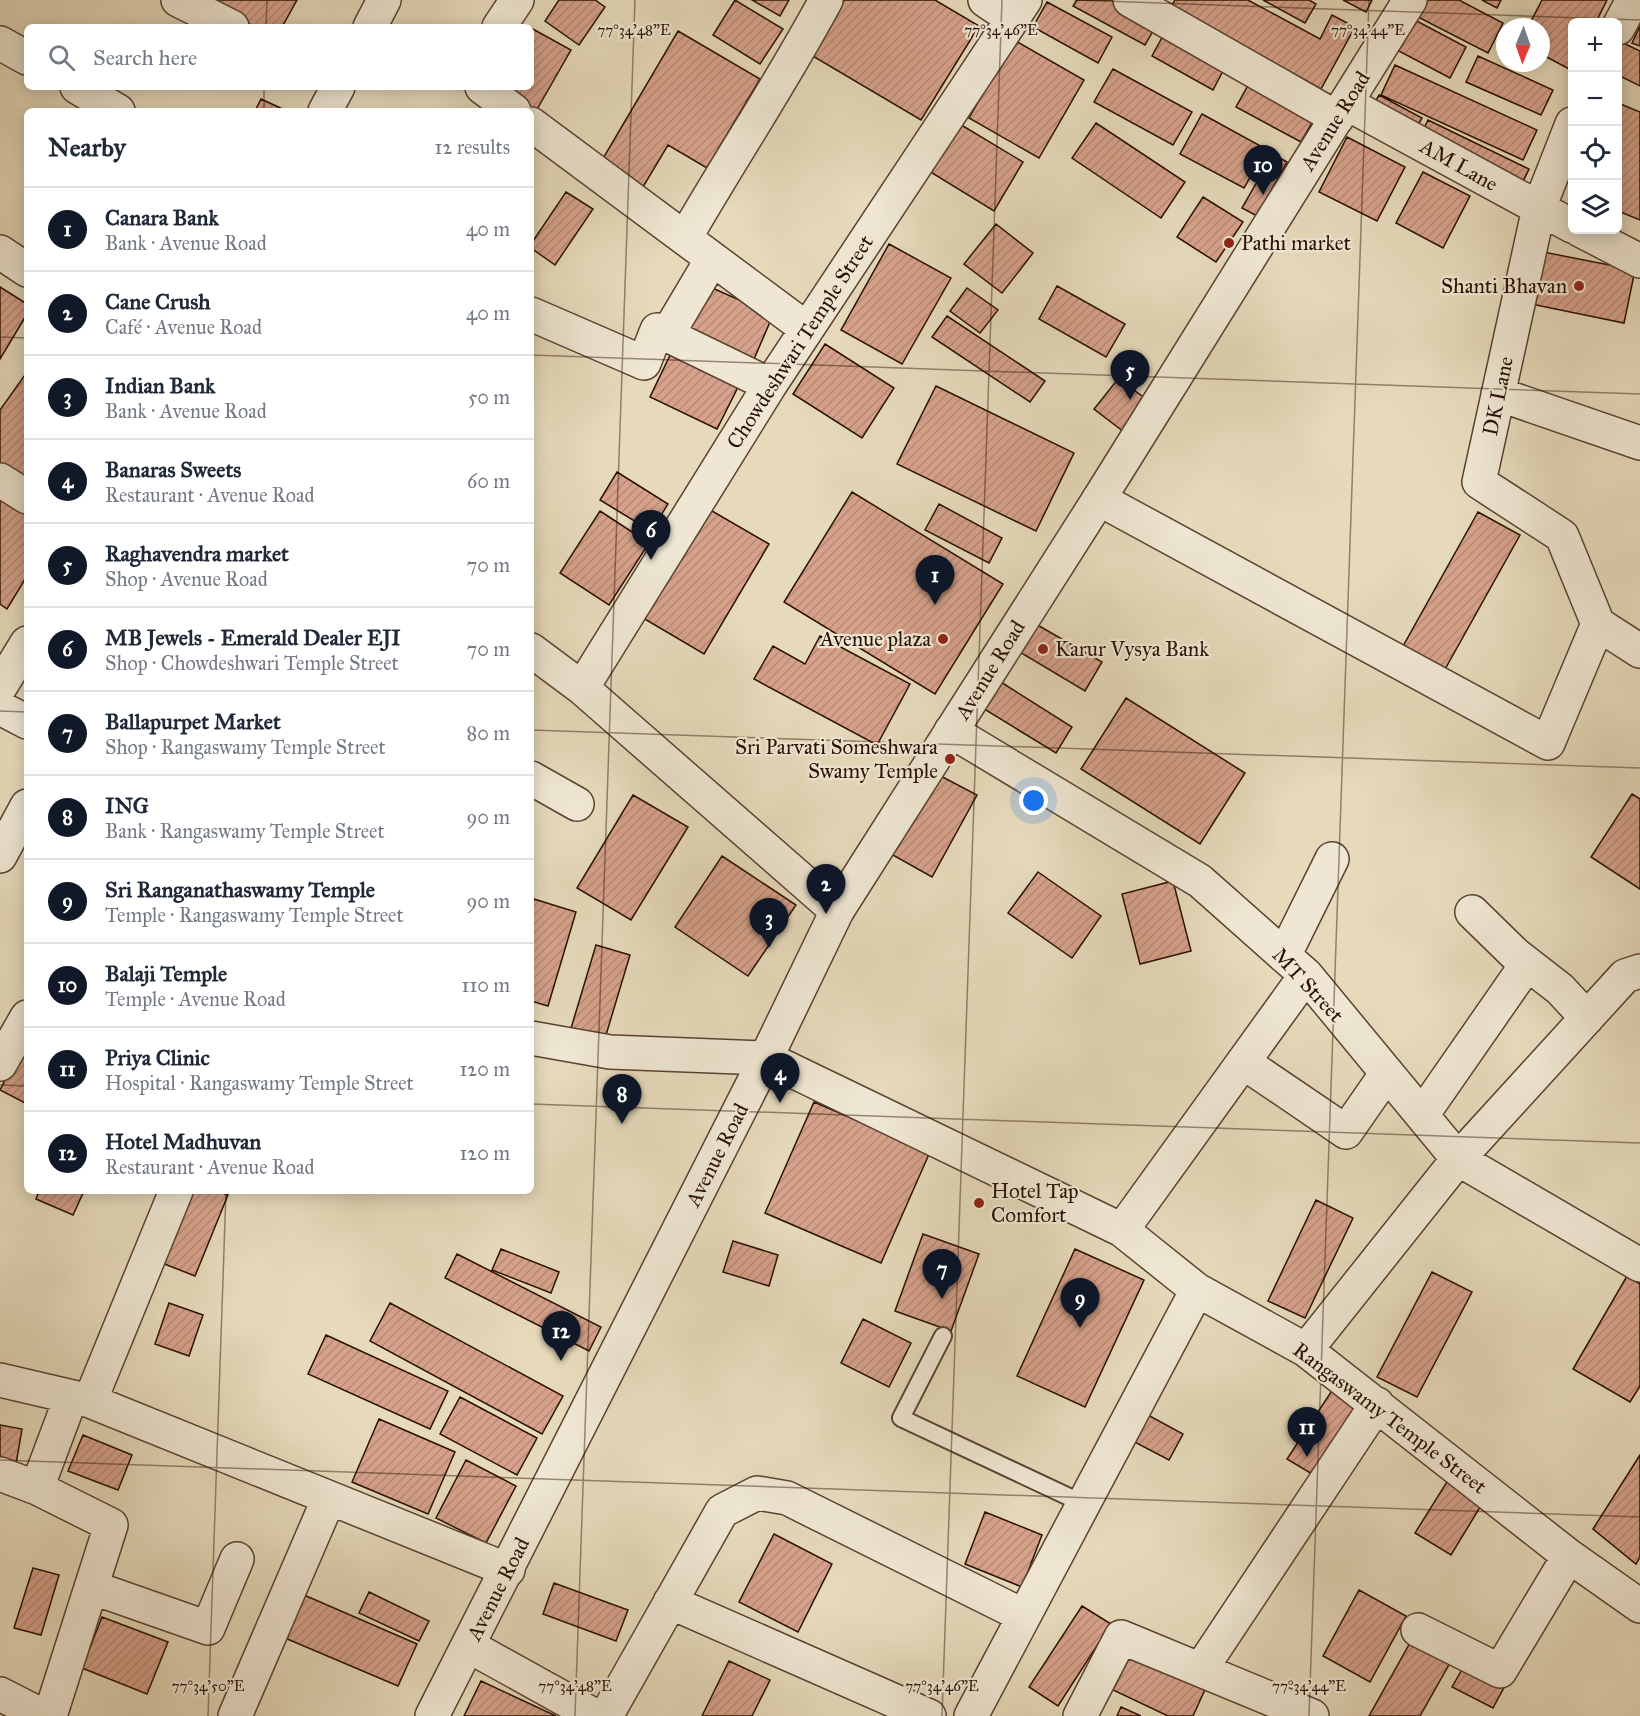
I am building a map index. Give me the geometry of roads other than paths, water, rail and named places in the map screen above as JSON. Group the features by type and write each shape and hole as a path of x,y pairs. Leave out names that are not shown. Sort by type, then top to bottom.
{"street":[{"path":"372,24 384,0"},
{"path":"501,24 517,0"},
{"path":"685,238 724,169 796,55 825,0"},
{"path":"985,0 1019,9"},
{"name":"AM Lane","path":"1130,0 1341,110 1568,224"},
{"name":"Avenue Road","path":"432,1716 766,1058 837,911 1099,499 1410,0"},
{"path":"1622,19 1633,0"},
{"path":"190,3 227,24"},
{"name":"Chowdeshwari Temple Street","path":"582,688 770,385 1019,9"},
{"path":"0,43 24,56"},
{"path":"82,90 113,108"},
{"path":"327,108 336,90"},
{"path":"486,90 510,108"},
{"path":"534,126 807,329"},
{"name":"DK Lane","path":"1571,126 1539,208 1479,482 1562,536 1598,624"},
{"path":"1588,234 1640,261"},
{"path":"0,252 24,268"},
{"path":"667,335 712,259"},
{"path":"534,315 644,363 657,330 770,385"},
{"path":"1498,394 1640,443"},
{"path":"0,480 24,495"},
{"path":"1099,499 1548,743 1598,624 1640,651"},
{"path":"0,687 24,648"},
{"path":"534,652 582,688 837,911"},
{"path":"0,708 24,720"},
{"name":"MT Street","path":"951,731 1200,881 1295,966 1458,1159 1640,1264"},
{"path":"534,780 577,804"},
{"path":"0,856 24,812"},
{"path":"1122,1230 1243,1062 1295,966 1332,859"},
{"path":"1472,912 1527,964 1560,989 1587,1018"},
{"path":"1422,1115 1527,964"},
{"path":"1306,1350 1458,1159 1587,1018 1635,978"},
{"path":"0,1064 24,1022"},
{"name":"Rangaswamy Temple Street","path":"534,1039 610,1052 766,1058 1122,1230 1197,1290 1306,1350 1569,1556 1640,1606"},
{"path":"1243,1062 1346,1132 1387,1073"},
{"path":"37,1488 175,1194"},
{"path":"971,1716 1197,1290"},
{"path":"0,1380 80,1399 508,1570"},
{"path":"1201,1669 1377,1404"},
{"path":"0,1474 37,1488 111,1525 50,1716"},
{"path":"606,1716 722,1511 757,1493 787,1498 1024,1616"},
{"path":"235,1716 329,1498"},
{"path":"1418,1630 1500,1671 1569,1556"},
{"path":"92,1587 208,1628 237,1559"},
{"path":"670,1602 929,1716"},
{"path":"1080,1716 1120,1637 1312,1716"},
{"path":"469,1646 595,1716"},
{"path":"0,1694 43,1716"}],"lane":[{"path":"943,1336 901,1418 1084,1504"}],"place":[{"name":"Balaji Temple","path":"1263,195"},
{"name":"Pathi market","path":"1229,243"},
{"name":"Shanti Bhavan","path":"1579,286"},
{"name":"Raghavendra market","path":"1130,400"},
{"name":"MB Jewels - Emerald Dealer EJI","path":"651,560"},
{"name":"Canara Bank","path":"935,605"},
{"name":"Avenue plaza","path":"943,639"},
{"name":"Karur Vysya Bank","path":"1043,649"},
{"name":"Sri Parvati Someshwara Swamy Temple","path":"950,759"},
{"name":"Cane Crush","path":"826,914"},
{"name":"Indian Bank","path":"769,948"},
{"name":"Banaras Sweets","path":"780,1103"},
{"name":"ING","path":"622,1124"},
{"name":"Hotel Tap Comfort","path":"979,1203"},
{"name":"Ballapurpet Market","path":"942,1299"},
{"name":"Sri Ranganathaswamy Temple","path":"1080,1328"},
{"name":"Hotel Madhuvan","path":"561,1361"},
{"name":"Priya Clinic","path":"1307,1457"}]}
